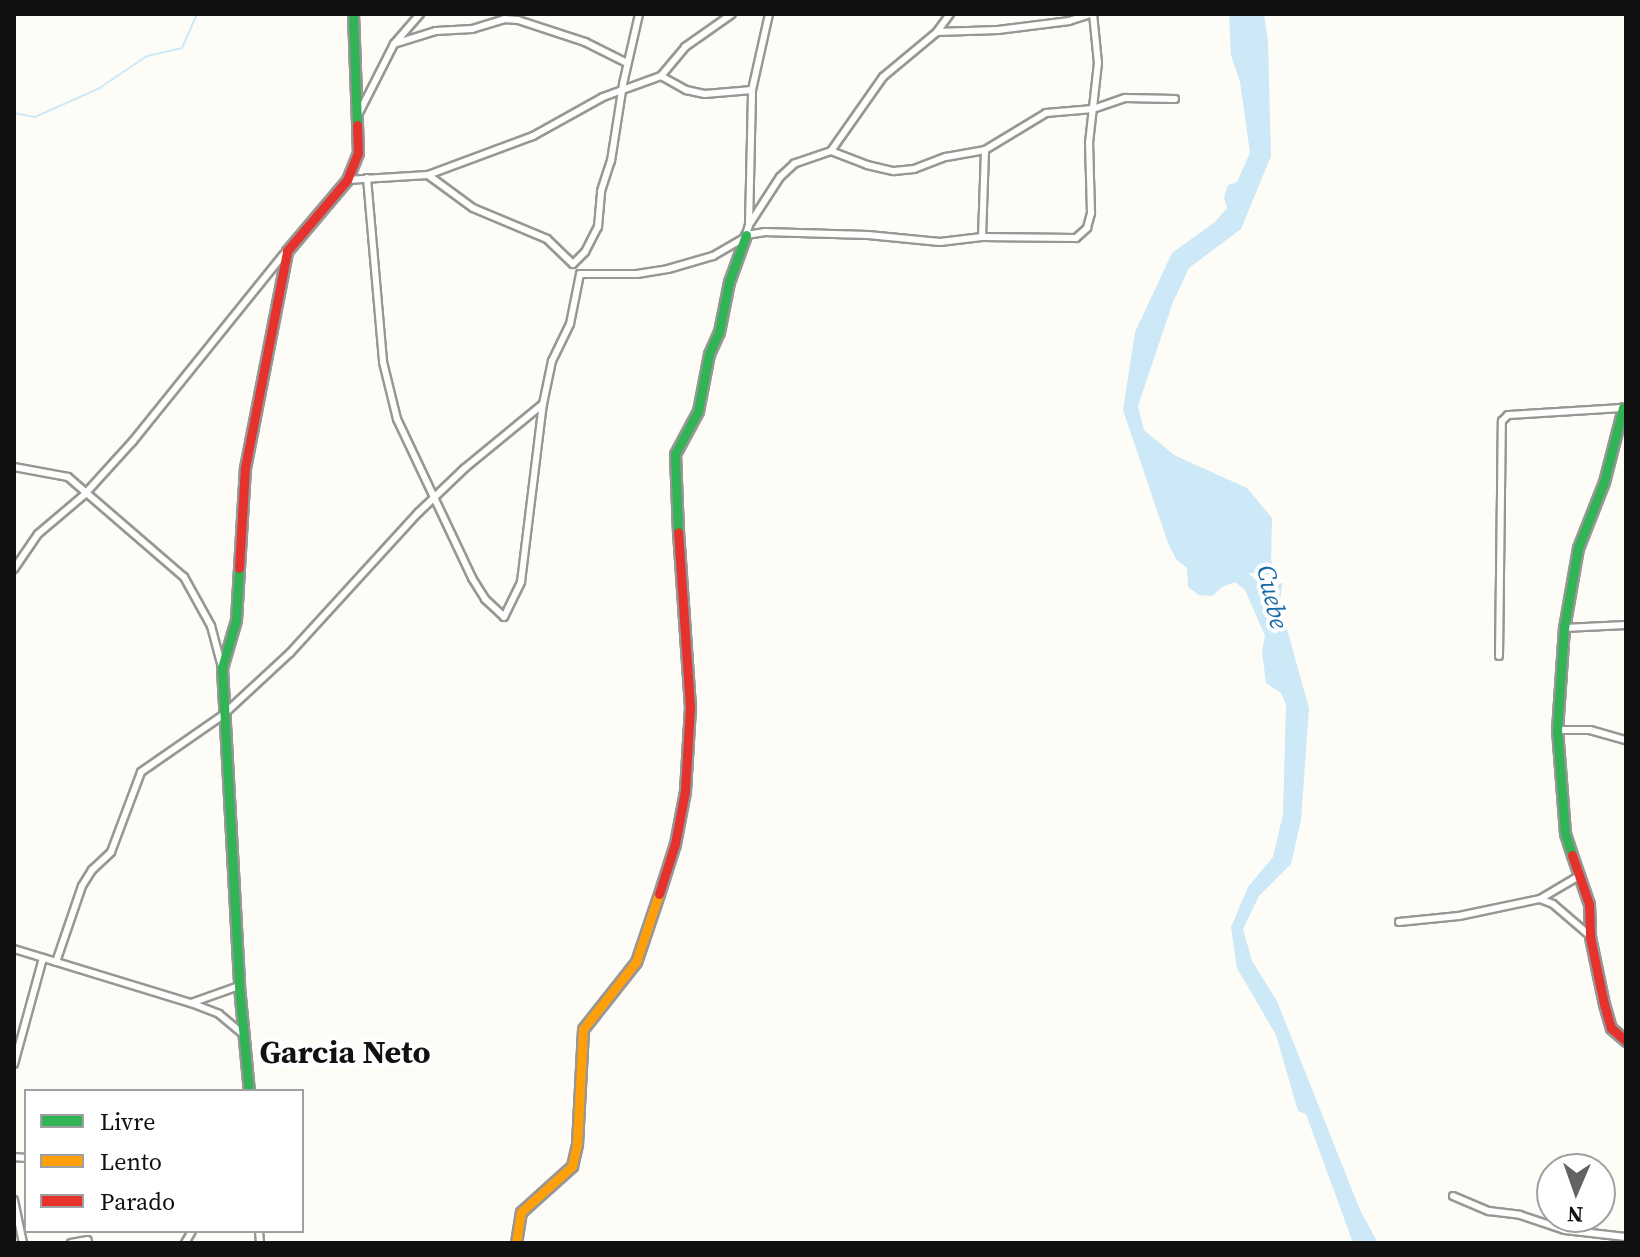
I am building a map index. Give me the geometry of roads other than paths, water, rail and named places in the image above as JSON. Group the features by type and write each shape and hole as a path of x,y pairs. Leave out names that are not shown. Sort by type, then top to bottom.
{"street":[{"path":"14,569 38,534 84,495 133,441 347,180 358,153 358,115 352,59 353,14"},
{"path":"358,115 394,44 420,14"},
{"path":"573,264 585,252 598,227 601,191 611,161 627,63 639,14"},
{"path":"347,180 428,175 520,142 622,91 661,76 685,47 732,14"},
{"path":"746,233 752,90 769,14"},
{"path":"516,1243 521,1212 556,1184 572,1166 577,1144 583,1029 636,962 675,844 685,791 690,707 675,454 698,411 709,354 719,332 723,304 746,233 780,177 794,164 831,151 883,77 937,32 950,14"},
{"path":"580,274 637,274 668,269 713,256 746,233 868,235 940,242 982,237 1069,239 1082,233 1091,213 1088,179 1098,63 1092,14 1069,21 998,30 937,32"},
{"path":"394,44 436,31 518,20 585,42 627,63"},
{"path":"661,76 686,90 705,94 752,90"},
{"path":"831,151 894,171 914,169 946,157 985,150 1046,113 1093,109 1125,98 1175,99"},
{"path":"982,237 985,150"},
{"path":"367,178 383,362 397,419 472,578 485,599 507,617 521,582 543,404 552,361 570,324 580,274 547,239 473,208 428,175"},
{"path":"222,668 236,620 251,430 287,251"},
{"path":"56,962 82,886 92,870 111,852 135,780 155,762 223,715 290,653 434,498 543,404"},
{"path":"1499,656 1502,421 1508,415 1624,408 1604,482 1578,548 1564,628 1557,730 1565,833 1589,904 1590,937 1611,1028 1626,1041"},
{"path":"14,467 58,473 76,483 84,495 184,577 211,626 222,668 239,986 249,1089"},
{"path":"1564,628 1626,625"},
{"path":"1557,730 1590,730 1626,740"},
{"path":"1399,922 1459,916 1540,899 1579,876"},
{"path":"1540,899 1553,904 1590,937"},
{"path":"14,949 191,1003 219,1014 245,1036"},
{"path":"14,1064 43,958"},
{"path":"191,1003 239,986"},
{"path":"1453,1196 1489,1211 1520,1215 1565,1230 1626,1237"},
{"path":"14,1200 23,1243"},
{"path":"71,1243 90,1241"}],"water":[{"name":"Cuebe","path":"1229,14 1264,14 1268,41 1271,156 1241,229 1189,268 1173,302 1138,406 1144,430 1174,455 1247,488 1272,518 1271,560 1282,584 1280,604 1309,708 1301,820 1291,864 1259,896 1243,929 1252,961 1277,1001 1360,1210 1378,1243 1353,1243 1306,1114 1298,1111 1276,1035 1237,968 1231,927 1248,887 1273,857 1283,814 1286,704 1281,693 1266,683 1262,652 1265,636 1245,590 1235,582 1222,587 1212,596 1199,595 1188,587 1187,568 1176,559 1168,543 1123,410 1135,332 1172,253 1215,222 1227,208 1224,198 1228,185 1237,182 1250,153 1240,82 1231,55"}],"waterway":[{"path":"14,113 35,117 98,89 147,56 182,48 197,14"}],"district":[{"name":"Garcia Neto","path":"345,1052"}]}
